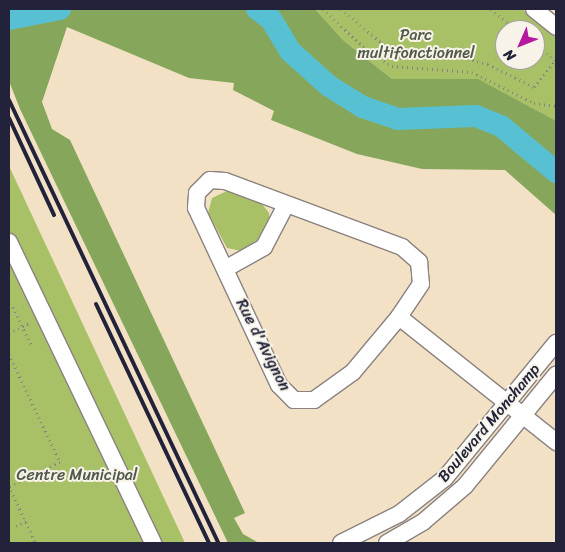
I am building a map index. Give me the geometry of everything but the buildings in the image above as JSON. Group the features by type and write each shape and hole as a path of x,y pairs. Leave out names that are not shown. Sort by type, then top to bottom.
{"street":[{"path":"534,9 556,27"},
{"name":"Rue d'Avignon","path":"217,179 286,204 402,247 415,257 421,267 421,284 399,317 342,382 314,400 299,402 280,385 196,208 200,188 217,179"},
{"path":"225,269 264,247 286,204"},
{"path":"9,242 153,543"},
{"path":"399,317 556,442"},
{"name":"Boulevard Monchamp","path":"349,542 399,514 434,488 508,403 556,343"},
{"name":"Boulevard Monchamp","path":"387,543 452,499 524,416 556,375"}],"path":[{"path":"322,9 367,50 392,66 472,72 534,103 556,106"},
{"path":"341,9 396,56 462,57 488,64 530,87 540,82 556,61 545,52"},
{"path":"491,9 505,20"},
{"path":"13,306 32,346"},
{"path":"9,333 41,318"},
{"path":"9,354 60,462 9,487 36,543"},
{"path":"16,526 26,521"}],"green space":[{"path":"9,9 315,9 343,40 392,79 478,79 556,121 556,215 505,170 422,169 357,154 271,120 274,111 233,90 234,83 189,78 67,27 42,102 52,129 70,140 245,513 234,518 243,534 259,543 228,543 20,109 9,81"},
{"name":"Parc multifonctionnel","path":"315,9 522,9 536,20 495,20 495,70 545,70 545,27 556,36 556,121 415,81 392,79 343,40"},
{"name":"Centre Municipal","path":"9,166 185,543 9,543"},
{"path":"227,191 262,204 269,213 270,224 262,236 242,251 227,248 208,213 212,198"}],"waterway":[{"path":"9,19 60,9"},
{"path":"257,9 271,19 290,51 329,86 363,107 397,119 476,116 501,126 556,172"}],"railway":[{"path":"9,100 218,543"},
{"path":"9,118 54,215"},
{"path":"96,304 209,543"}]}
